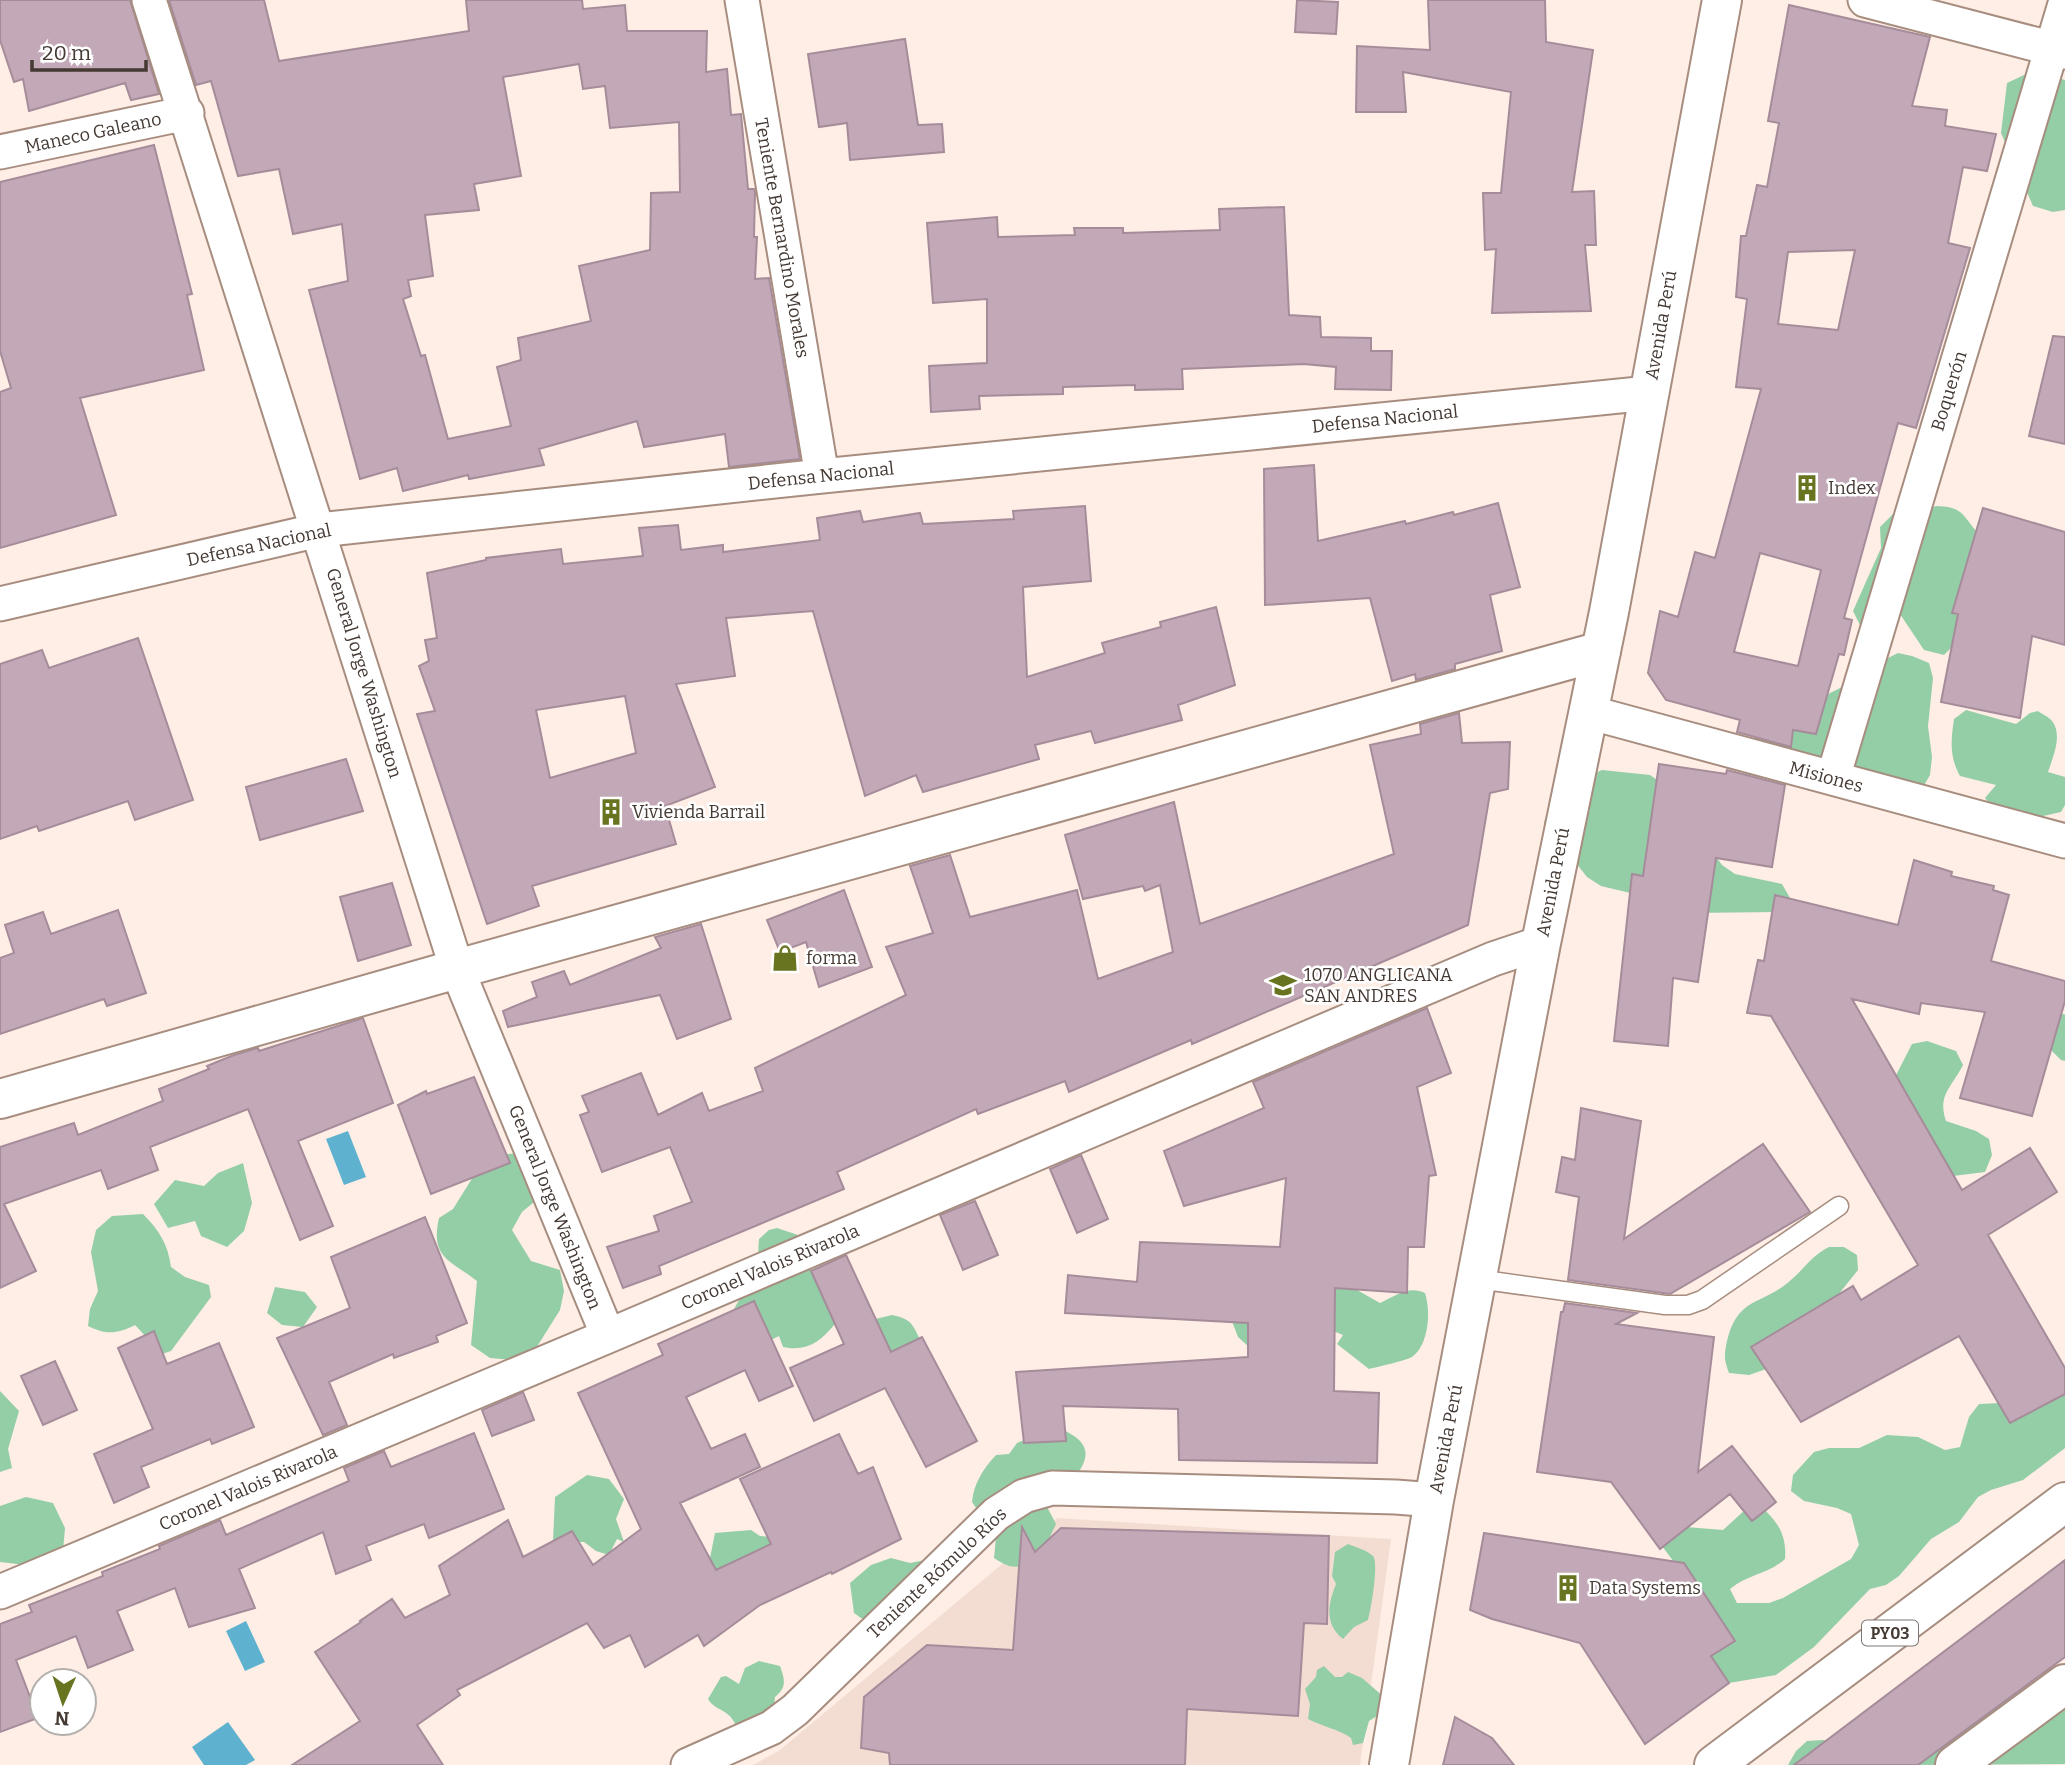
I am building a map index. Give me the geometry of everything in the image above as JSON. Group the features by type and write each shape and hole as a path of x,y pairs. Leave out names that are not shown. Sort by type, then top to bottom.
{"main road":[{"name":"Avenida Perú","path":"1390,1765 1434,1500 1541,943 1601,651 1722,0"},
{"path":"0,1099 1601,651"},
{"name":"PY03","path":"1714,1765 2065,1502"},
{"path":"1955,1765 2065,1684"}],"street":[{"name":"General Jorge Washington","path":"149,0 457,969 608,1336"},
{"name":"Teniente Bernardino Morales","path":"742,0 822,476"},
{"path":"1865,0 2058,50"},
{"name":"Boquerón","path":"1833,778 2058,50 2065,4"},
{"name":"Maneco Galeano","path":"0,152 187,113"},
{"name":"Defensa Nacional","path":"0,604 319,530 822,476 1649,393"},
{"name":"Misiones","path":"1588,712 2065,841"},
{"name":"Coronel Valois Rivarola","path":"0,1592 1493,959 1541,943"},
{"name":"Teniente Rómulo Ríos","path":"688,1765 771,1728 795,1710 996,1514 1024,1496 1052,1488 1434,1500"}],"lane":[{"path":"1477,1279 1665,1305 1688,1305 1702,1300 1839,1206"}],"shaded area":[{"path":"1057,1518 1391,1539 1360,1765 753,1765 780,1750"}],"green space":[{"path":"2042,73 2065,80 2065,210 2053,212 2033,206 2001,133 2007,83 2024,75"},
{"path":"1937,506 1958,511 1986,539 1969,593 1956,614 1965,628 1962,637 1944,655 1924,650 1900,614 1896,619 1871,630 1860,625 1853,611 1881,548 1880,527 1893,514 1903,510 1909,512"},
{"path":"1898,653 1929,663 1933,678 1928,726 1932,757 1930,775 1922,789 1762,778 1728,765 1736,750"},
{"path":"1966,710 2016,724 2030,713 2038,711 2051,720 2057,739 2048,772 2065,777 2065,805 2061,812 2030,819 1993,809 1985,798 1996,785 1960,776 1952,755 1952,734 1954,719"},
{"path":"1602,770 1650,775 1663,784 1722,865 1735,874 1782,884 1790,898 1782,912 1688,913 1672,903 1601,886 1587,877 1576,863 1547,842 1544,825 1546,817 1558,800 1586,778"},
{"path":"2064,1014 2065,1061 2048,1047 2049,1017"},
{"path":"1927,1041 1956,1051 1963,1065 1947,1092 1943,1104 1944,1112 1946,1121 1976,1131 1989,1139 1992,1155 1985,1172 1953,1176 1891,1085 1912,1044"},
{"path":"522,1153 539,1198 522,1212 512,1230 531,1261 560,1270 564,1291 560,1310 533,1353 514,1360 490,1358 471,1345 477,1281 444,1257 437,1242 439,1218 453,1209 473,1177 497,1155"},
{"path":"243,1163 252,1203 244,1231 227,1247 201,1236 195,1221 168,1228 154,1204 175,1180 204,1186 218,1173"},
{"path":"143,1214 162,1238 171,1267 185,1277 209,1285 211,1297 171,1351 162,1354 135,1325 112,1332 88,1326 90,1309 98,1291 91,1252 96,1230 112,1216"},
{"path":"777,1228 804,1237 809,1267 817,1278 835,1324 818,1341 806,1347 783,1347 779,1336 771,1340 730,1318 756,1268 759,1239 769,1230"},
{"path":"1829,1247 1844,1247 1857,1255 1858,1270 1769,1368 1749,1375 1729,1373 1725,1350 1738,1316 1745,1308 1781,1288"},
{"path":"1334,1277 1380,1303 1408,1291 1425,1293 1427,1327 1418,1352 1412,1357 1369,1369 1337,1344 1343,1335 1323,1327 1249,1347 1238,1337 1230,1316"},
{"path":"275,1287 305,1292 317,1307 303,1327 282,1325 267,1313"},
{"path":"892,1315 910,1323 925,1347 918,1365 864,1340 871,1320"},
{"path":"2065,1377 2065,1448 2023,1480 1978,1497 1959,1522 1931,1539 1899,1576 1886,1585 1870,1589 1814,1647 1776,1675 1729,1683 1707,1678 1676,1565 1657,1539 1662,1525 1723,1530 1746,1509 1760,1506 1772,1517 1783,1536 1785,1559 1730,1589 1737,1603 1769,1603 1783,1598 1851,1559 1859,1545 1851,1514 1804,1501 1791,1491 1793,1475 1814,1452 1829,1448 1859,1448 1887,1435 1918,1437 1945,1450 1960,1447 1969,1417 1979,1404 2024,1402"},
{"path":"0,1391 19,1411 8,1449 12,1468 0,1472"},
{"path":"1054,1427 1069,1433 1083,1444 1086,1453 1084,1463 1071,1482 1046,1505 1056,1524 1047,1543 1037,1549 1034,1561 1009,1566 994,1558 996,1537 972,1502 977,1482 996,1455 1009,1454 1017,1443"},
{"path":"587,1475 609,1479 624,1499 616,1519 624,1542 617,1539 609,1555 596,1551 584,1542 553,1541 555,1497"},
{"path":"26,1497 53,1503 65,1528 63,1551 26,1565 0,1562 0,1506"},
{"path":"751,1530 760,1536 776,1537 775,1598 766,1601 741,1598 709,1579 715,1533"},
{"path":"1348,1544 1373,1556 1375,1577 1368,1620 1354,1627 1343,1639 1333,1627 1329,1613 1336,1584 1332,1576 1335,1552"},
{"path":"891,1558 910,1563 930,1559 869,1620 861,1618 854,1613 850,1583 871,1565"},
{"path":"759,1661 780,1666 783,1686 775,1697 769,1721 736,1726 730,1716 708,1699 721,1677 726,1676 739,1684 745,1668"},
{"path":"1324,1666 1335,1677 1342,1677 1348,1672 1362,1678 1384,1697 1382,1713 1369,1721 1363,1743 1353,1745 1347,1735 1308,1719 1310,1704 1305,1689 1316,1677 1317,1670"},
{"path":"2065,1677 2065,1764 1910,1765 2003,1685 2051,1683"},
{"path":"1807,1741 1838,1743 1869,1765 1788,1765 1796,1751"}],"water":[{"path":"348,1131 366,1177 344,1185 326,1139"},
{"path":"246,1621 265,1662 245,1671 226,1631"},
{"path":"228,1722 255,1760 246,1765 204,1765 192,1747"}],"building":[{"path":"0,0 130,0 159,94 131,100 125,83 29,111 23,79 14,82 0,40"},
{"path":"169,0 264,0 279,61 469,31 466,0 582,0 583,9 625,5 627,31 707,31 706,72 727,69 731,115 741,114 748,189 754,189 755,192 755,279 769,278 800,459 729,467 725,434 644,447 637,421 539,449 544,465 469,479 468,475 403,491 397,468 360,479 309,290 348,281 342,224 293,234 279,169 238,176 211,81 196,85","holes":["579,64 583,89 605,86 610,128 679,122 680,192 651,193 650,250 579,266 591,321 518,338 521,360 497,367 511,426 448,439 425,355 421,356 403,299 411,296 408,280 433,276 425,215 479,210 474,184 521,176 503,77"]},
{"path":"1297,0 1338,2 1336,34 1295,32"},
{"path":"1428,0 1545,0 1546,42 1593,50 1572,192 1594,191 1596,245 1585,245 1591,311 1492,313 1496,249 1485,250 1483,193 1501,193 1511,92 1403,72 1406,112 1356,112 1357,46 1430,50"},
{"path":"1789,5 1930,37 1912,106 1947,110 1945,126 1996,134 1987,171 1963,167 1948,243 1970,248 1916,428 1898,423 1844,618 1852,620 1844,655 1839,654 1816,734 1793,730 1791,747 1737,732 1740,720 1666,700 1648,673 1660,611 1678,617 1695,552 1715,558 1761,389 1736,387 1747,299 1736,297 1741,236 1746,236 1757,185 1767,187 1779,123 1768,121","holes":["1855,250 1838,330 1778,324 1788,252","1760,553 1821,570 1798,666 1734,652"]},
{"path":"905,39 918,125 942,124 944,152 850,160 847,123 819,127 808,54"},
{"path":"154,145 192,294 187,295 204,370 80,398 116,515 0,548 0,392 11,388 0,351 0,182"},
{"path":"1284,207 1289,315 1320,317 1321,337 1371,338 1371,351 1392,351 1391,390 1335,389 1336,367 1304,364 1182,369 1183,389 1135,390 1135,385 1063,387 1063,394 979,396 980,409 931,412 929,366 987,363 987,299 933,303 927,223 997,217 998,237 1075,235 1074,228 1123,228 1123,233 1220,230 1219,209"},
{"path":"2053,336 2065,337 2065,444 2029,436"},
{"path":"1314,465 1318,541 1405,521 1406,524 1453,512 1454,515 1498,503 1520,587 1490,595 1502,651 1455,664 1455,669 1416,680 1415,674 1392,681 1370,598 1265,605 1264,469"},
{"path":"1085,506 1091,581 1023,587 1027,677 1105,653 1102,643 1161,627 1160,622 1216,607 1235,685 1178,705 1182,720 1095,743 1091,731 1035,745 1039,759 923,792 916,775 865,796 813,611 726,618 735,676 676,684 715,787 665,806 676,844 532,886 539,906 487,924 417,714 435,711 419,666 429,661 425,640 437,638 427,573 486,558 561,549 563,564 643,556 639,528 678,525 681,550 723,545 723,552 820,540 817,518 860,511 863,522 920,513 923,524 1014,519 1013,511","holes":["625,696 636,753 550,778 536,710"]},
{"path":"1983,508 2065,532 2065,645 2032,636 2020,718 1941,702 1958,614 1952,613"},
{"path":"138,638 193,800 135,820 128,801 39,831 37,826 0,839 0,664 42,650 49,668"},
{"path":"1459,713 1462,743 1510,742 1508,789 1490,793 1468,925 1192,1044 1191,1040 1069,1092 1065,1081 978,1114 976,1109 837,1172 844,1189 659,1266 661,1274 623,1288 607,1247 659,1231 654,1216 692,1202 670,1147 602,1172 580,1115 589,1112 582,1096 641,1073 658,1115 702,1093 709,1111 763,1091 755,1068 906,995 886,947 933,933 910,866 950,855 970,917 1077,890 1098,979 1173,952 1160,885 1145,891 1143,886 1083,899 1065,835 1174,802 1200,924 1394,854 1370,745 1421,734 1420,724"},
{"path":"346,759 363,811 260,840 246,787"},
{"path":"1659,764 1726,774 1727,770 1785,785 1772,867 1716,858 1698,982 1673,978 1668,1046 1614,1041 1632,874 1643,876"},
{"path":"1914,860 1952,872 1951,876 1994,886 1993,890 2009,895 1991,961 2065,981 2065,1001 2032,1116 1960,1098 1985,1012 1921,1003 1919,1014 1852,999 1962,1190 2030,1148 2057,1192 1988,1235 2065,1368 2065,1394 2010,1423 1959,1336 1801,1422 1751,1347 1853,1286 1861,1300 1918,1265 1771,1016 1747,1013 1758,960 1764,961 1775,895 1898,925"},
{"path":"392,883 411,945 358,961 340,897"},
{"path":"844,890 872,967 819,987 806,942 780,952 767,920"},
{"path":"118,910 146,993 107,1006 104,999 0,1034 0,958 14,953 5,925 43,912 51,934"},
{"path":"701,924 731,1019 677,1039 660,995 508,1027 503,1011 537,997 532,982 564,971 570,985 661,948 655,937"},
{"path":"1427,1008 1451,1073 1417,1087 1436,1175 1429,1176 1424,1247 1408,1247 1407,1293 1335,1288 1334,1391 1379,1393 1377,1463 1179,1460 1178,1409 1063,1406 1066,1441 1024,1443 1016,1372 1248,1357 1248,1323 1065,1313 1068,1275 1137,1282 1140,1242 1280,1247 1286,1178 1184,1206 1164,1151 1264,1108 1253,1082"},
{"path":"363,1018 393,1103 298,1141 333,1226 300,1240 248,1109 150,1147 158,1170 108,1189 101,1170 4,1204 36,1271 0,1288 0,1147 74,1123 78,1135 163,1101 159,1089 209,1069 207,1066 234,1055 258,1048 259,1051"},
{"path":"474,1077 510,1163 431,1194 398,1105 426,1091 427,1094"},
{"path":"1581,1108 1641,1121 1624,1239 1763,1144 1810,1212 1670,1294 1568,1280 1579,1197 1556,1192 1562,1157 1575,1160"},
{"path":"1081,1155 1108,1219 1077,1233 1050,1169"},
{"path":"975,1201 998,1255 963,1270 940,1215"},
{"path":"425,1217 467,1323 436,1336 438,1342 394,1358 393,1354 329,1382 347,1425 323,1435 277,1338 350,1308 331,1257"},
{"path":"846,1255 891,1352 922,1337 977,1441 926,1467 885,1388 814,1421 790,1368 844,1344 811,1271"},
{"path":"754,1301 793,1386 759,1401 745,1370 686,1397 711,1449 745,1434 760,1467 680,1503 716,1570 771,1544 740,1479 839,1434 858,1474 873,1467 901,1539 832,1574 831,1572 760,1605 704,1646 698,1635 645,1667 630,1635 604,1648 587,1623 457,1690 460,1695 417,1725 443,1765 292,1765 360,1721 315,1652 392,1599 405,1618 450,1595 439,1566 508,1520 523,1557 572,1531 593,1565 641,1529 578,1393 663,1355 658,1344"},
{"path":"1565,1303 1637,1313 1616,1324 1714,1337 1698,1472 1732,1446 1776,1502 1752,1521 1730,1494 1660,1549 1611,1482 1537,1472 1561,1312"},
{"path":"154,1331 167,1364 219,1343 254,1427 212,1444 210,1439 141,1467 149,1487 114,1503 94,1454 153,1429 118,1348"},
{"path":"55,1361 77,1410 43,1425 21,1376"},
{"path":"523,1392 534,1420 492,1436 482,1410"},
{"path":"474,1433 504,1509 429,1538 424,1524 366,1546 371,1560 336,1574 323,1532 239,1569 255,1608 189,1627 175,1588 117,1611 133,1650 88,1667 76,1636 16,1660 28,1692 28,1722 0,1732 0,1624 32,1612 29,1605 103,1576 102,1572 160,1549 159,1546 220,1520 226,1535 349,1481 344,1468 384,1451 391,1467"},
{"path":"1022,1527 1035,1552 1061,1528 1329,1536 1327,1624 1304,1623 1298,1716 1187,1709 1185,1765 890,1765 889,1753 861,1748 864,1697 927,1645 1013,1650"},
{"path":"1484,1533 1684,1563 1735,1641 1711,1656 1729,1683 1645,1744 1580,1643 1492,1619 1470,1610"},
{"path":"2065,1560 2065,1657 1918,1765 1794,1765"},
{"path":"1455,1717 1492,1738 1514,1765 1443,1765"}],"place":[{"name":"Index","path":"1807,488"},
{"name":"Vivienda Barrail","path":"611,812"},
{"name":"forma","path":"785,958"},
{"name":"1070 ANGLICANA SAN ANDRES","path":"1283,985"},
{"name":"Data Systems","path":"1568,1588"}]}
